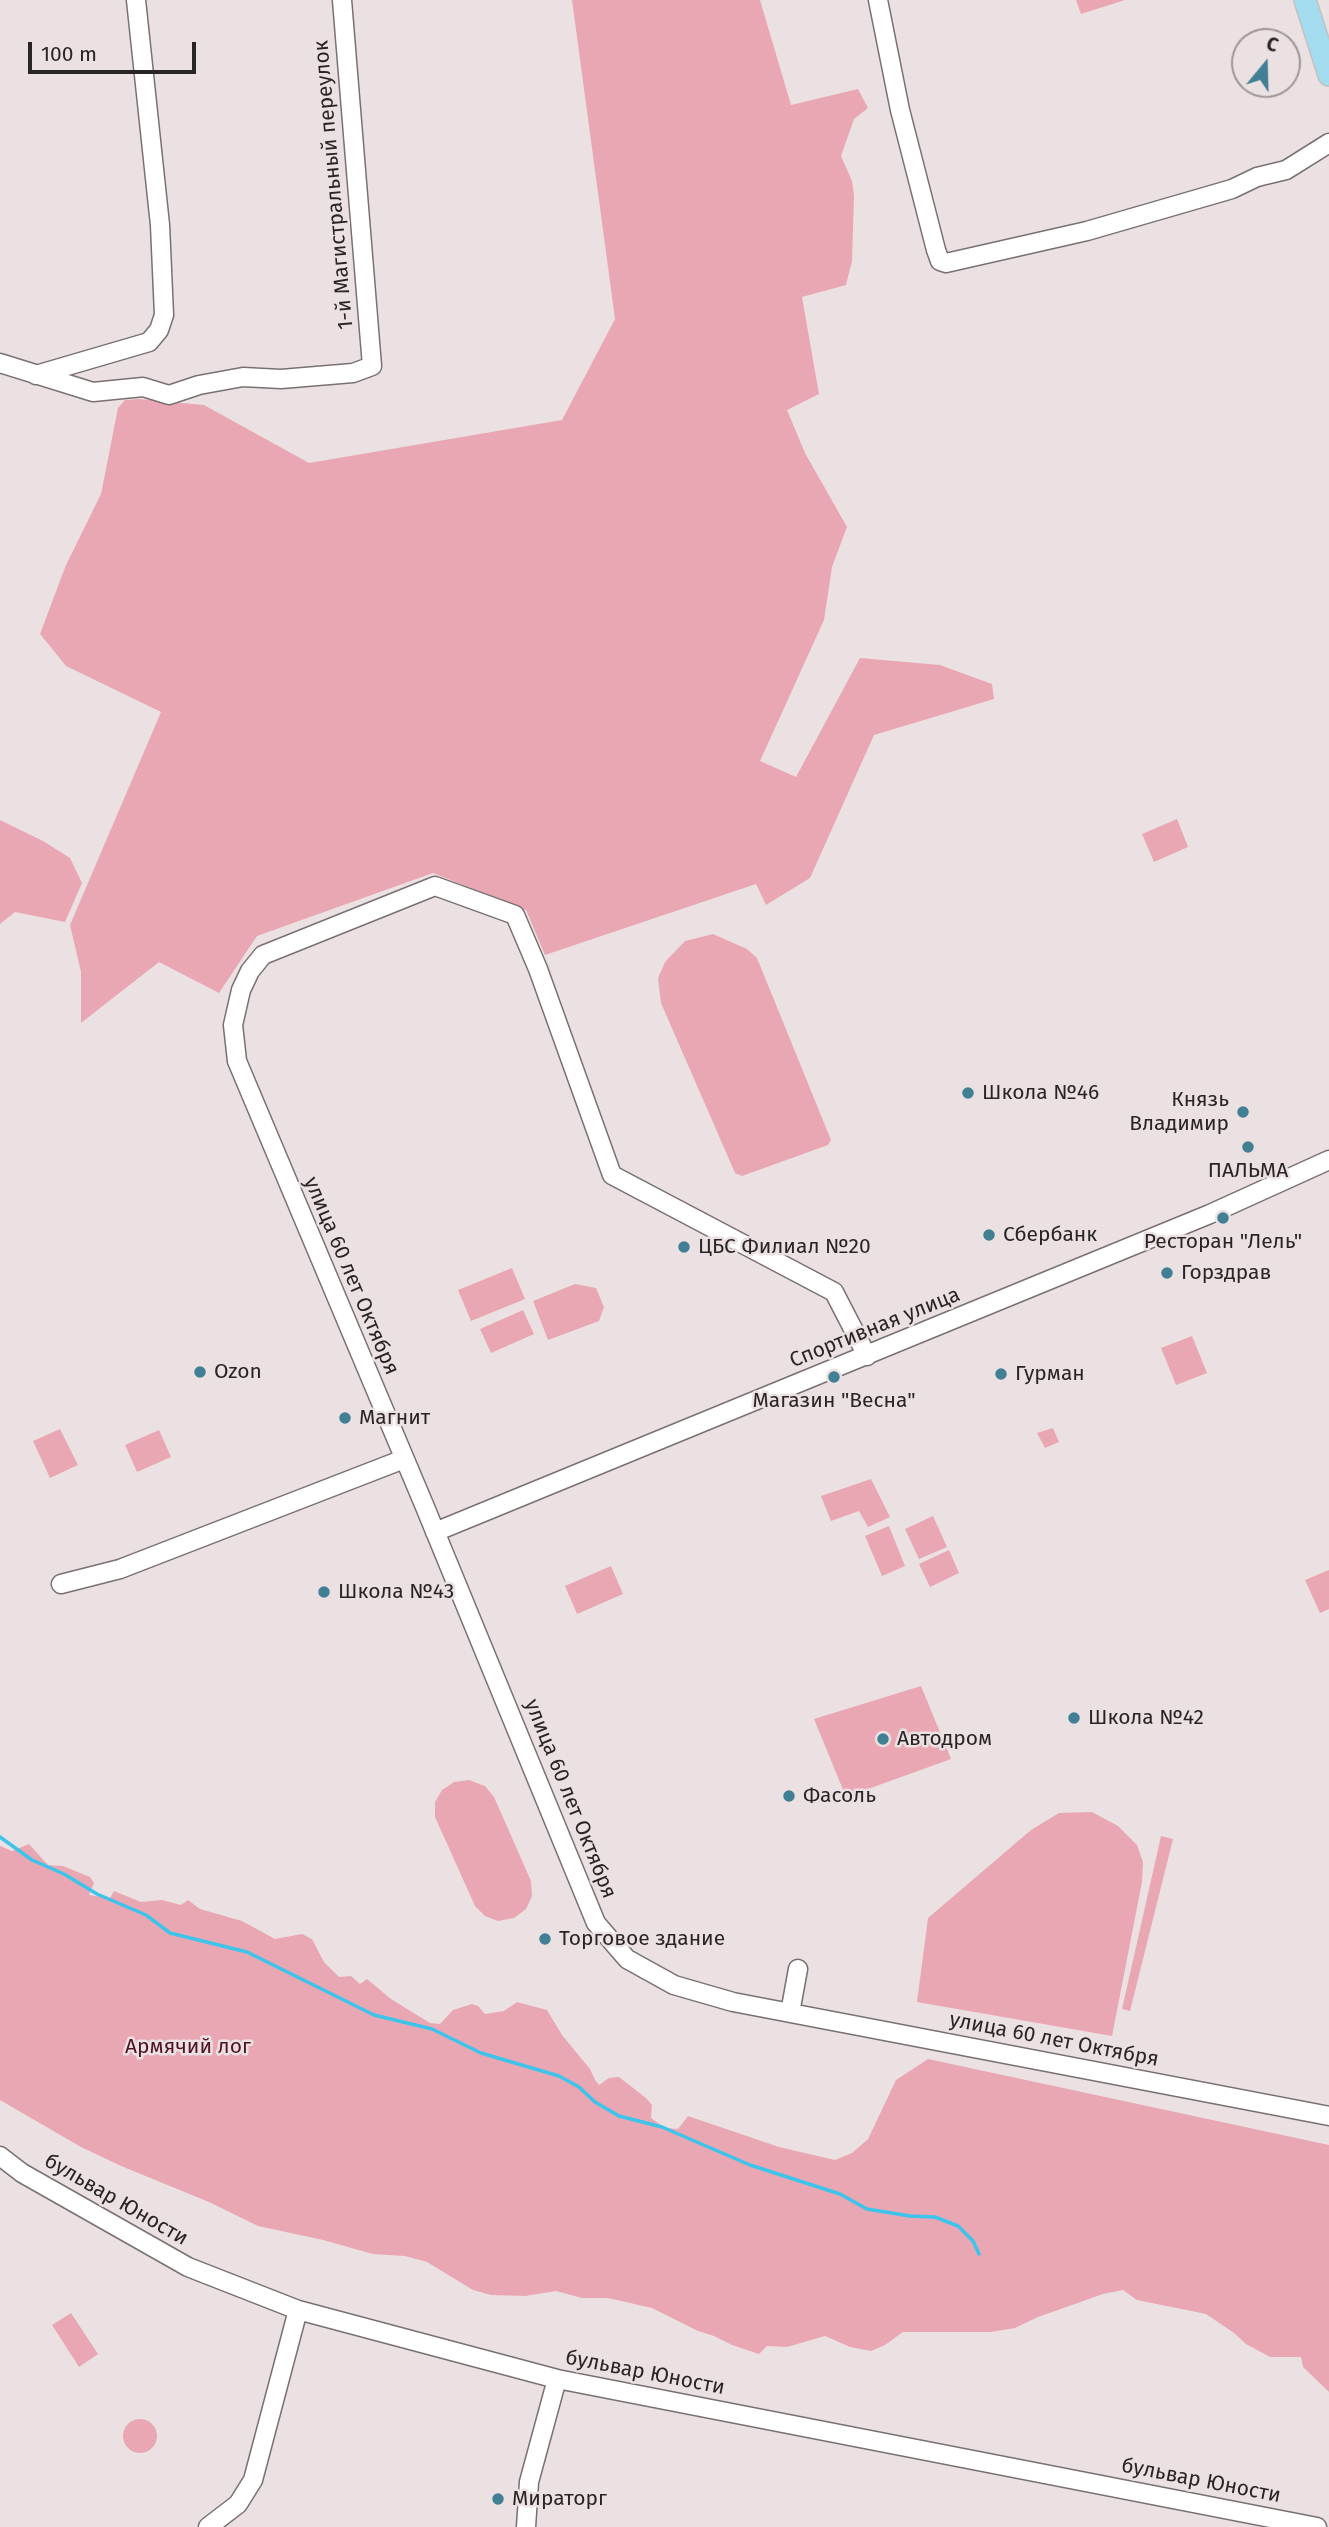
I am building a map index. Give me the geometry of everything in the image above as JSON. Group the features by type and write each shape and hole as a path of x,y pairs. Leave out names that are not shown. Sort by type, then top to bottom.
{"main road":[{"path":"1305,0 1329,75"}],"street":[{"path":"0,363 35,375 149,342 159,330 164,315 160,225 136,0"},
{"name":"1-й Магистральный переулок","path":"35,375 93,392 143,387 169,395 199,385 243,377 281,379 352,373 372,366 342,0"},
{"path":"878,0 900,110 936,250 940,261 946,263 1087,231 1232,189 1256,177 1286,170 1329,143"},
{"name":"улица 60 лет Октября","path":"867,1356 834,1292 612,1175 538,969 515,915 435,886 263,955 250,971 241,990 233,1025 237,1061 596,1923 627,1959 674,1985 733,2002 1329,2116"},
{"name":"Спортивная улица","path":"435,1532 1226,1208 1329,1160"},
{"path":"61,1584 120,1569 404,1459"},
{"path":"790,2013 798,1969"},
{"name":"бульвар Юности","path":"0,2156 22,2173 188,2267 298,2310 556,2379 1317,2527"},
{"path":"208,2527 238,2504 253,2480 298,2310"},
{"path":"526,2527 529,2482 556,2379"}],"green space":[{"path":"572,0 760,0 791,105 858,89 868,108 854,119 841,156 852,181 854,196 852,261 846,285 802,297 819,394 787,410 805,453 847,527 832,567 824,620 760,761 796,777 860,658 940,665 992,684 994,699 874,735 810,878 766,905 756,884 545,955 526,910 433,873 257,936 219,993 159,962 81,1023 81,972 70,925 161,712 66,666 40,634 66,565 101,494 118,408 125,400 139,399 204,405 309,463 562,420 615,319"},
{"path":"1076,0 1125,0 1081,14"},
{"path":"1177,819 1188,847 1154,862 1142,834"},
{"path":"0,820 70,858 82,883 65,922 15,912 0,924"},
{"path":"713,934 747,949 757,958 831,1140 828,1145 742,1176 735,1173 661,1003 658,978 665,962 685,941"},
{"path":"512,1268 525,1299 471,1321 458,1290"},
{"path":"575,1284 596,1288 604,1307 599,1321 548,1340 533,1301"},
{"path":"523,1310 534,1334 491,1353 480,1329"},
{"path":"1192,1336 1207,1373 1176,1385 1161,1348"},
{"path":"1053,1428 1059,1442 1045,1448 1037,1433"},
{"path":"60,1429 78,1465 50,1478 33,1441"},
{"path":"159,1430 171,1457 137,1472 125,1445"},
{"path":"871,1479 890,1517 868,1527 859,1511 831,1521 821,1496"},
{"path":"933,1516 947,1547 919,1559 905,1529"},
{"path":"889,1526 905,1566 882,1576 865,1536"},
{"path":"949,1550 959,1573 930,1587 919,1564"},
{"path":"611,1566 623,1594 577,1614 565,1586"},
{"path":"1329,1570 1329,1609 1320,1613 1305,1580"},
{"name":"Автодром","path":"921,1686 951,1759 846,1797 814,1719"},
{"path":"469,1780 485,1786 494,1797 531,1881 532,1896 526,1909 514,1918 498,1921 485,1916 475,1906 435,1817 435,1802 442,1790 454,1782"},
{"path":"1092,1812 1118,1826 1137,1845 1143,1862 1142,1882 1112,2036 917,2002 928,1918 1031,1830 1059,1813"},
{"path":"1161,1836 1173,1839 1130,2011 1122,2009"},
{"name":"Армячий лог","path":"29,1844 48,1865 63,1866 90,1877 94,1883 89,1895 110,1898 114,1891 141,1902 162,1900 181,1905 188,1900 200,1909 242,1921 275,1939 302,1934 312,1939 324,1962 339,1977 351,1976 360,1984 367,1979 391,1999 430,2023 440,2024 453,2010 472,2004 485,2014 504,2011 517,2002 547,2010 599,2085 609,2078 619,2077 646,2098 652,2105 651,2118 665,2128 678,2129 688,2116 779,2147 835,2160 852,2153 868,2139 896,2080 928,2059 1329,2145 1329,2392 1303,2367 1301,2357 1270,2357 1246,2344 1206,2314 1137,2300 1123,2290 1103,2294 1015,2328 991,2332 903,2332 871,2351 850,2347 825,2336 787,2347 767,2346 759,2354 698,2331 652,2308 608,2298 582,2298 556,2291 525,2296 491,2295 473,2290 427,2262 405,2256 373,2254 258,2226 81,2147 0,2100 0,1846 12,1851"},
{"path":"71,2313 98,2354 79,2367 52,2325"},
{"path":"140,2419 152,2424 157,2436 152,2448 140,2453 128,2448 123,2436 128,2424"}],"waterway":[{"path":"0,1837 32,1860 64,1874 97,1894 146,1915 170,1933 247,1952 374,2015 432,2029 481,2053 559,2076 619,2116 662,2127 750,2165 840,2194 867,2209 935,2217 958,2226 973,2241 979,2254"}],"place":[{"name":"Школа №46","path":"968,1093"},
{"name":"Князь Владимир","path":"1243,1112"},
{"name":"ПАЛЬМА","path":"1248,1147"},
{"name":"Ресторан \"Лель\"","path":"1223,1218"},
{"name":"Сбербанк","path":"989,1235"},
{"name":"ЦБС Филиал №20","path":"684,1247"},
{"name":"Горздрав","path":"1167,1273"},
{"name":"Ozon","path":"200,1372"},
{"name":"Гурман","path":"1001,1374"},
{"name":"Магазин \"Весна\"","path":"834,1377"},
{"name":"Магнит","path":"345,1418"},
{"name":"Школа №43","path":"324,1592"},
{"name":"Школа №42","path":"1074,1718"},
{"name":"Автодром","path":"883,1739"},
{"name":"Фасоль","path":"789,1796"},
{"name":"Торговое здание","path":"545,1939"},
{"name":"Мираторг","path":"498,2499"}]}
